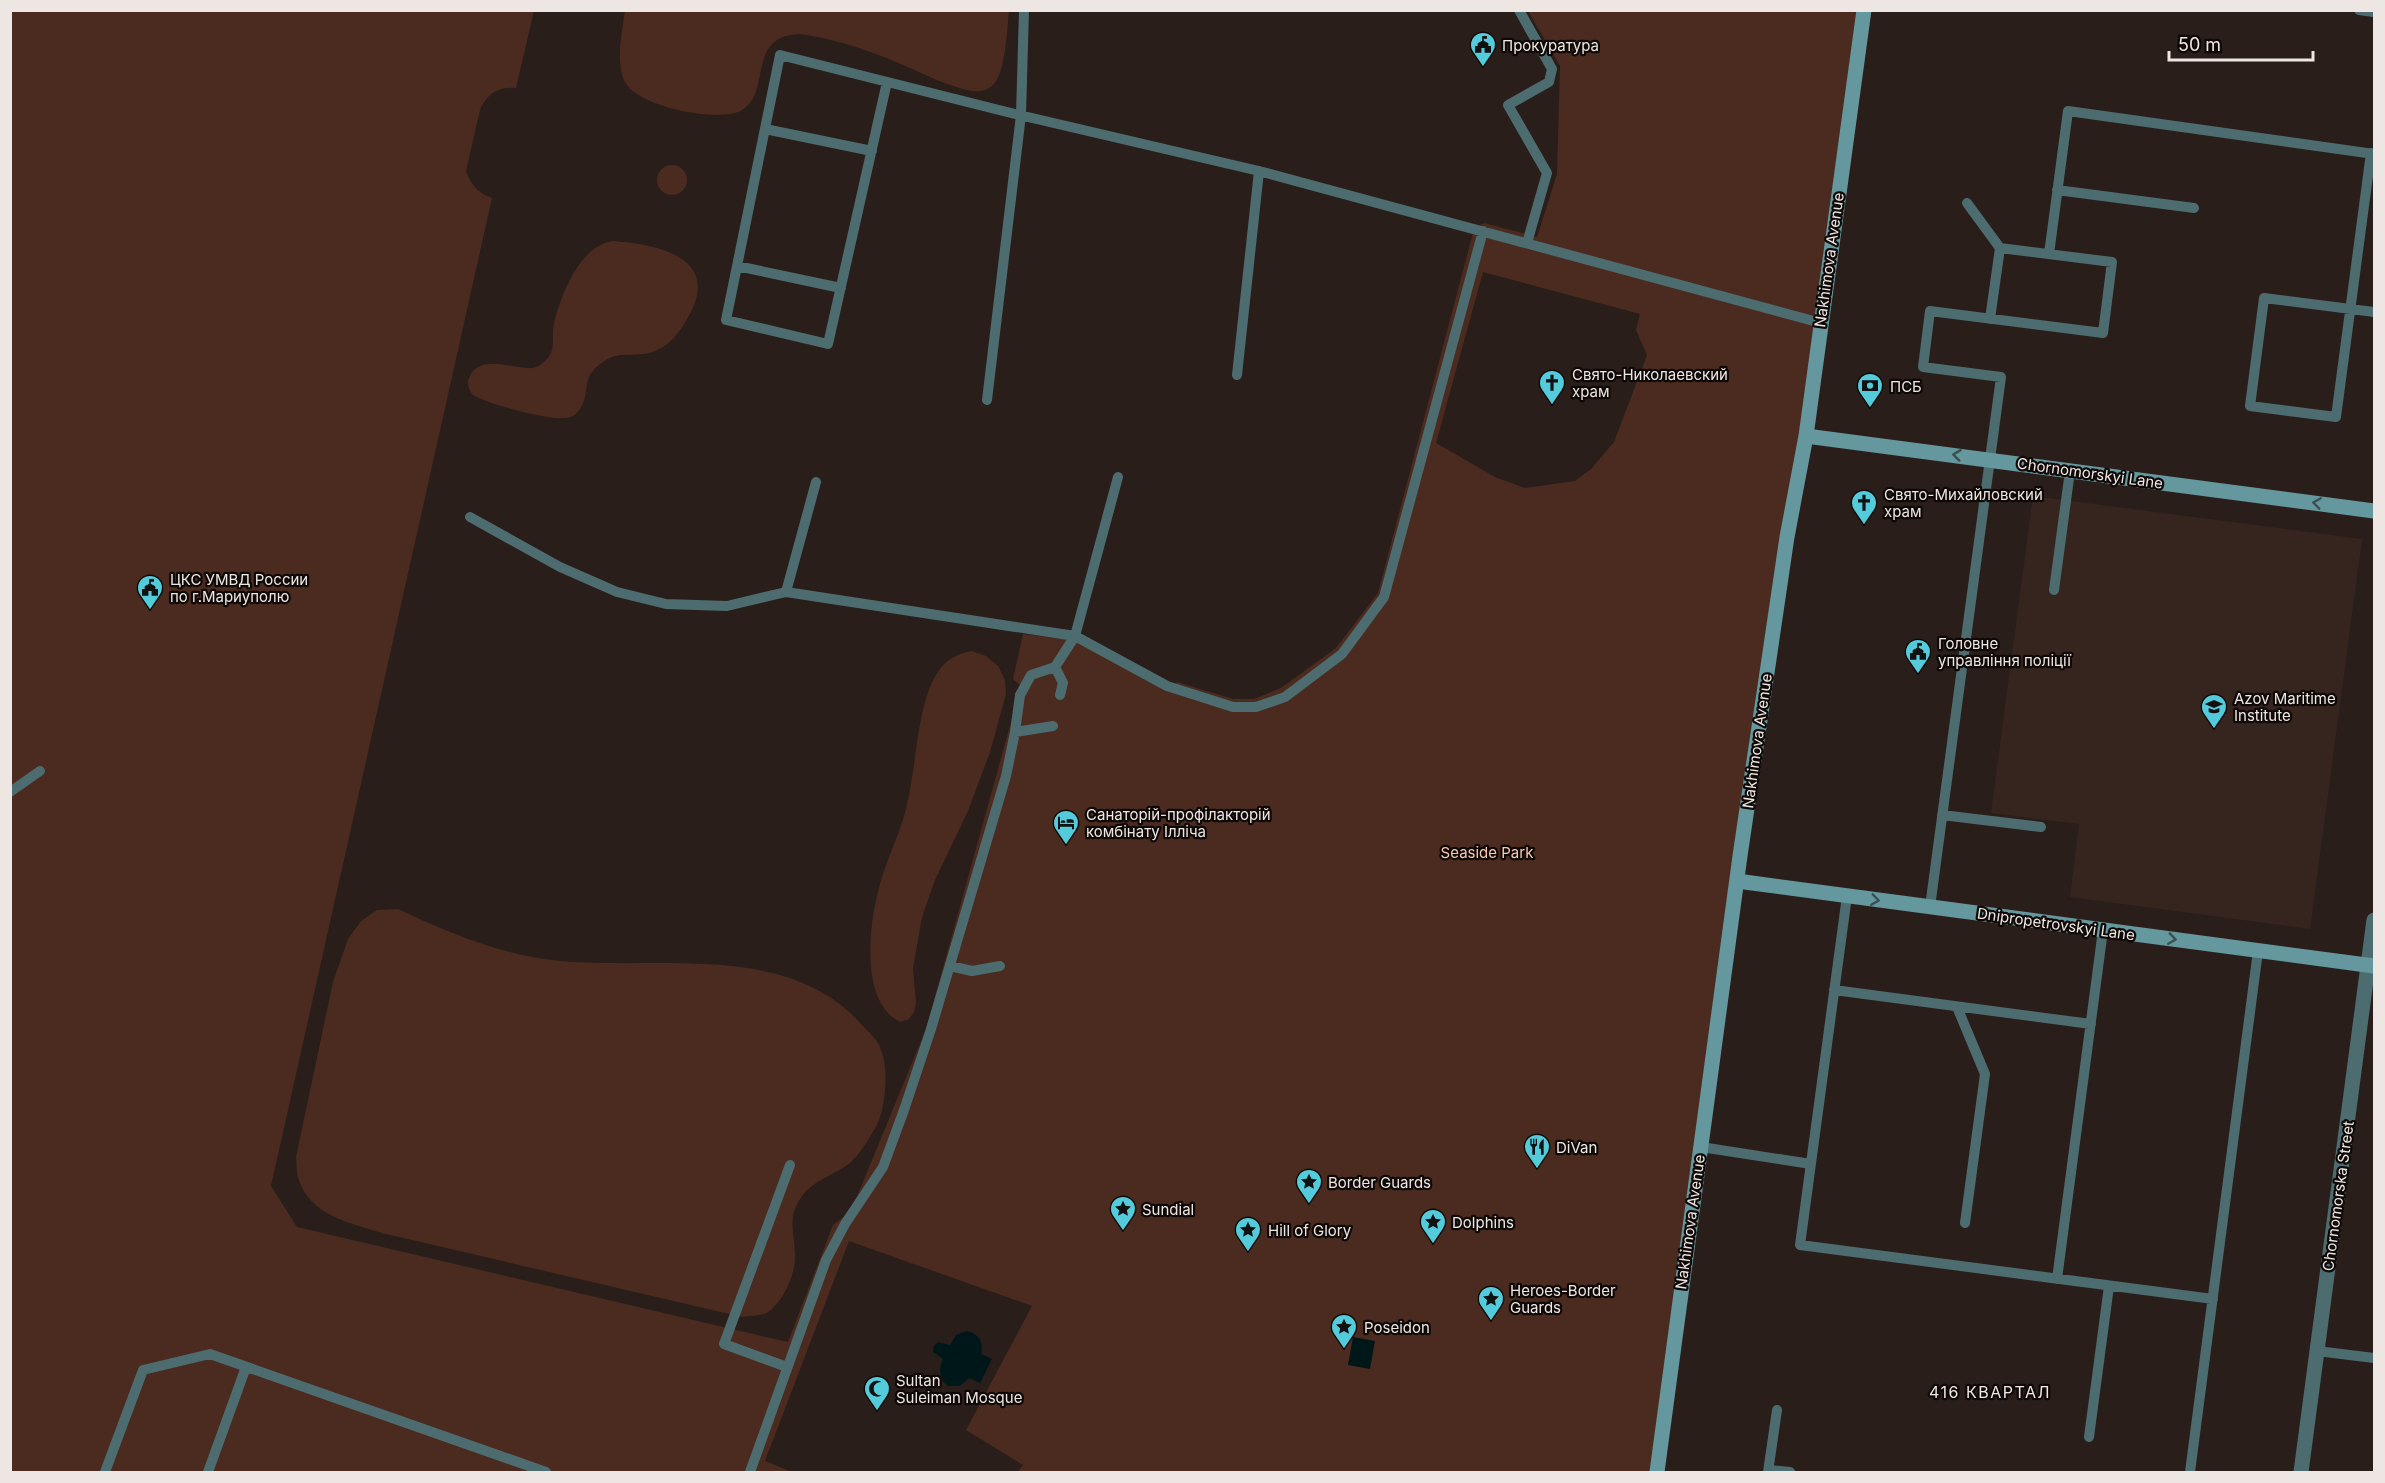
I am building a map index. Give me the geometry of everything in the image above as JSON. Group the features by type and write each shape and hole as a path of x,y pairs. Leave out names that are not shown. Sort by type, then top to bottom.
{"main road":[{"name":"Nakhimova Avenue","path":"1657,1473 1737,881 1787,537 1806,436 1864,10"},
{"name":"Chornomorskyi Lane","path":"1806,436 2374,511"},
{"name":"Dnipropetrovskyi Lane","path":"1737,881 2371,966"}],"street":[{"name":"Chornomorska Street","path":"2301,1473 2371,966 2374,920"}],"lane":[{"path":"987,400 1021,115 1024,10"},
{"path":"1519,10 1552,69 1549,82 1508,105 1546,172 1527,243"},
{"path":"2359,10 2374,12"},
{"path":"887,82 828,344 726,320 780,55 1259,171 1821,323"},
{"path":"2049,254 2068,111 2373,154 2350,309 2336,417 2250,406 2264,298 2350,309 2374,312"},
{"path":"765,129 872,151"},
{"path":"1237,375 1259,171"},
{"path":"2057,190 2194,208"},
{"path":"1967,203 2000,248 1990,319"},
{"path":"470,517 579,575 617,592 666,604 727,606 786,592 1075,636 1167,686 1233,707 1256,707 1285,697 1342,654 1384,597 1483,231"},
{"path":"1930,907 2001,377 1923,367 1930,311 2103,333 2112,262 2000,248"},
{"path":"737,266 841,288"},
{"path":"2054,590 2070,471"},
{"path":"750,1473 835,1241 883,1167 932,1029 1006,776 1020,695 1027,681 1037,672 1042,673 1054,667 1075,636 1118,477"},
{"path":"786,592 816,482"},
{"path":"1054,667 1063,683 1060,695"},
{"path":"1015,732 1053,726"},
{"path":"10,792 40,771"},
{"path":"1942,815 2041,827"},
{"path":"1846,896 1800,1245 2212,1299"},
{"path":"2057,1279 2103,930"},
{"path":"2190,1473 2258,951"},
{"path":"950,966 972,971 1000,966"},
{"path":"1834,990 2091,1024"},
{"path":"1957,1006 1985,1074 1965,1223"},
{"path":"1701,1147 1811,1164"},
{"path":"787,1367 724,1344 790,1165"},
{"path":"2089,1437 2109,1286"},
{"path":"2318,1351 2374,1358"},
{"path":"105,1473 143,1370 210,1354 546,1473"},
{"path":"208,1473 246,1367"},
{"path":"1777,1410 1768,1471 1790,1473"}],"shaded area":[{"name":"Azov Maritime Institute","path":"2033,496 2362,539 2310,929 2070,897 2079,824 1991,813"}],"green space":[{"path":"625,10 1009,11 1001,70 993,85 986,90 975,91 956,87 855,47 822,38 795,34 778,40 769,48 764,57 756,92 751,102 742,110 731,114 716,115 698,114 661,105 632,91 625,82 620,65"},
{"name":"Seaside Park","path":"11,11 534,11 516,88 504,88 494,92 483,104 466,171 476,188 492,198 271,1186 297,1227 788,1342 833,1225 851,1211 926,1029 1021,686 1013,679 1023,634 1074,640 1165,690 1177,682 1233,699 1254,699 1281,688 1336,648 1378,593 1474,229 1484,223 1537,237 1557,174 1560,66 1528,11 1857,11 1658,1472 1018,1472 1023,1465 966,1430 1032,1306 849,1241 765,1461 792,1472 11,1472","holes":["1483,272 1640,314 1636,330 1647,355 1614,442 1591,469 1575,481 1525,488 1495,477 1436,443"]},
{"path":"672,165 683,169 687,180 683,191 672,195 661,191 657,180 661,169"},
{"path":"613,241 645,245 676,255 688,264 696,275 698,290 693,308 672,340 655,351 619,355 597,366 589,378 580,409 569,417 557,418 518,411 473,395 468,387 468,380 474,370 481,366 498,364 533,368 549,357 557,312 574,273 591,252"},
{"path":"972,651 986,656 998,666 1005,680 1006,694 990,752 968,811 935,880 922,917 913,968 916,1003 909,1019 900,1022 886,1011 877,995 872,976 870,956 874,913 882,877 906,810 921,718 930,687 946,662 955,656"},
{"path":"398,909 435,926 492,947 532,957 591,963 717,965 758,970 796,980 831,998 862,1025 878,1042 884,1061 886,1081 879,1121 854,1159 807,1190 797,1204 792,1226 795,1256 793,1272 788,1287 774,1307 762,1314 742,1317 382,1233 333,1216 313,1202 298,1178 296,1157 333,982 348,939 361,921 377,910"}],"water":[{"path":"967,1331 980,1339 981,1354 992,1359 980,1383 969,1378 960,1386 948,1386 940,1374 943,1359 933,1352 934,1346 938,1342 950,1345 956,1335"},
{"path":"1353,1337 1375,1341 1370,1369 1348,1365"}],"place":[{"name":"Прокуратура","path":"1483,68"},
{"name":"Свято-Николаевский храм","path":"1552,406"},
{"name":"ПСБ","path":"1870,409"},
{"name":"Свято-Михайловский храм","path":"1864,526"},
{"name":"ЦКС УМВД России по г.Мариуполю","path":"150,611"},
{"name":"Головне управління поліції","path":"1918,675"},
{"name":"Azov Maritime Institute","path":"2214,730"},
{"name":"Санаторій-профілакторій комбінату Ілліча","path":"1066,846"},
{"name":"DiVan","path":"1537,1170"},
{"name":"Border Guards","path":"1309,1205"},
{"name":"Sundial","path":"1123,1232"},
{"name":"Dolphins","path":"1433,1245"},
{"name":"Hill of Glory","path":"1248,1253"},
{"name":"Heroes-Border Guards","path":"1491,1322"},
{"name":"Poseidon","path":"1344,1350"},
{"name":"Sultan Suleiman Mosque","path":"877,1412"}],"district":[{"name":"416 КВАРТАЛ","path":"1990,1392"}]}
